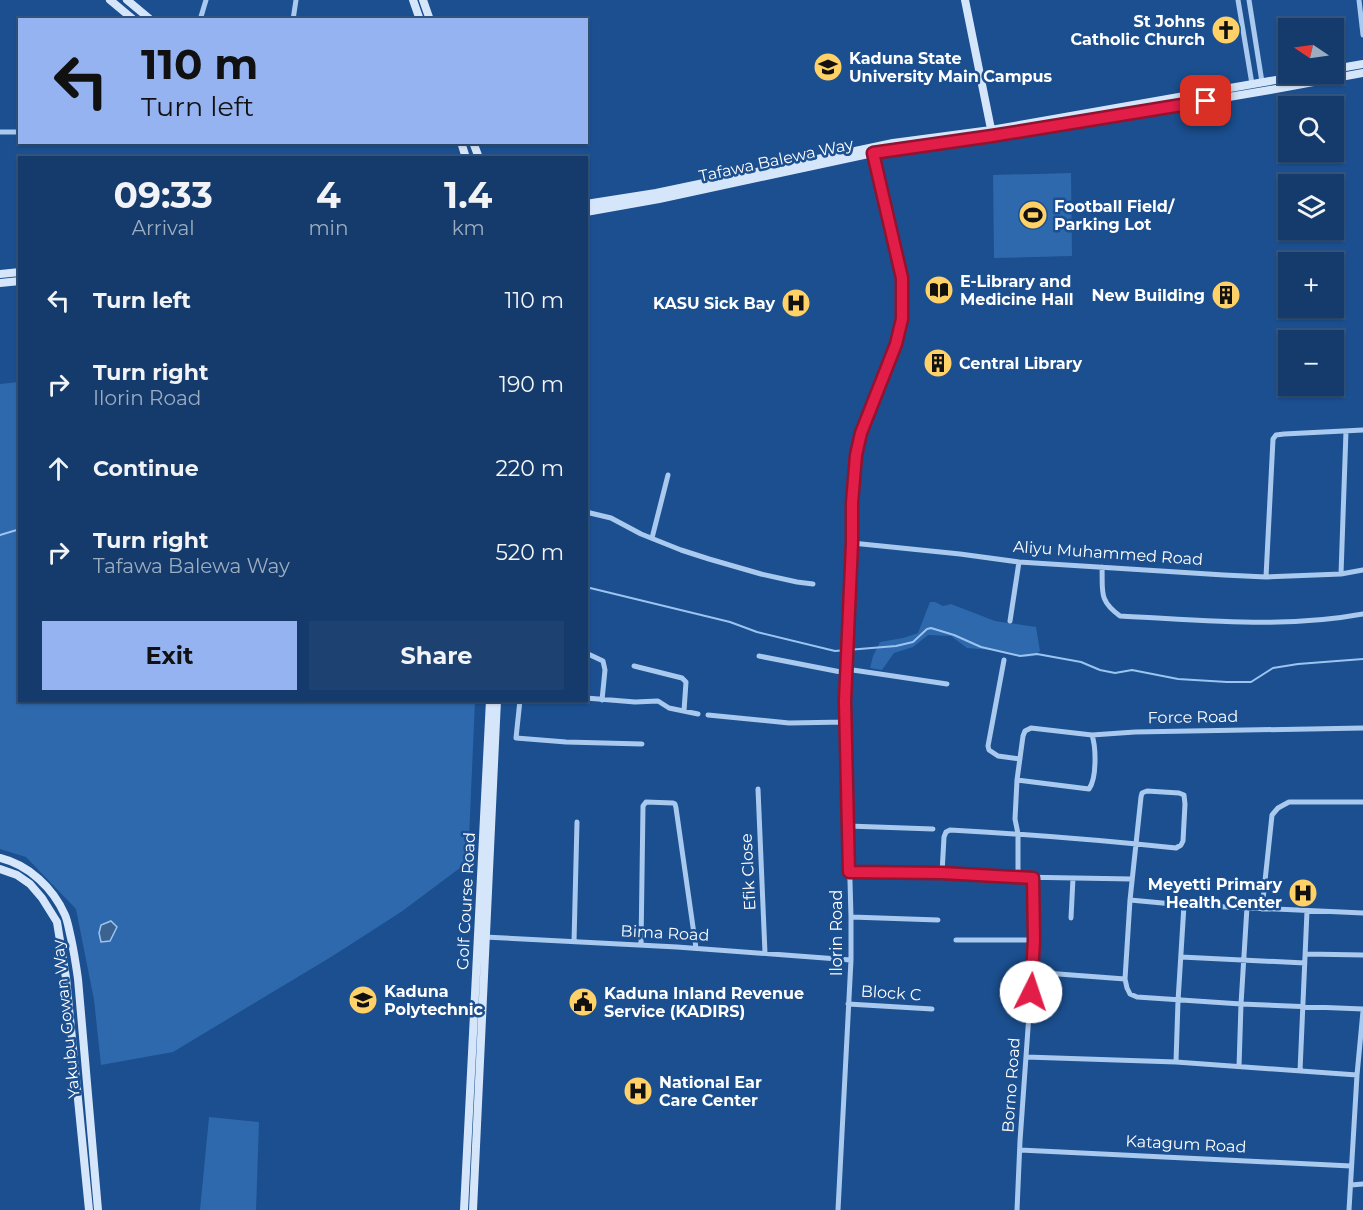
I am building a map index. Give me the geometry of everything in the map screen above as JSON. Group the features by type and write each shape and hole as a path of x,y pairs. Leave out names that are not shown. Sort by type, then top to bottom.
{"street":[{"path":"112,0 132,18"},
{"path":"127,0 149,18"},
{"path":"201,18 207,0"},
{"path":"293,18 296,0"},
{"path":"413,0 419,18"},
{"path":"423,0 429,18"},
{"path":"965,0 992,133"},
{"path":"1238,0 1252,84"},
{"path":"1249,0 1262,82"},
{"path":"1359,0 1363,35"},
{"path":"1344,67 1363,64"},
{"name":"Tafawa Balewa Way","path":"588,204 656,193 873,150 1270,90 1363,73"},
{"name":"Tafawa Balewa Way","path":"992,133 1278,79"},
{"path":"0,132 18,132"},
{"name":"Tafawa Balewa Way","path":"588,212 659,200 873,150"},
{"name":"Ilorin Road","path":"838,1210 851,917 846,671 852,503 856,455 861,433 896,344 902,319 902,278 873,150"},
{"path":"0,274 18,272"},
{"path":"0,283 18,281"},
{"path":"1341,574 1346,430"},
{"path":"1266,577 1273,440 1276,435 1363,430"},
{"path":"652,538 668,475"},
{"path":"588,512 612,518 641,534 681,550 761,574 813,584"},
{"name":"Aliyu Muhammed Road","path":"852,543 1019,562 1266,577 1341,574 1363,570"},
{"path":"1010,621 1019,562"},
{"path":"1102,567 1103,597 1109,608 1120,616 1251,623 1337,619 1363,614"},
{"path":"588,654 603,661 605,670 602,700"},
{"path":"759,656 846,671 947,684"},
{"path":"1004,660 988,746 989,750 998,756 1020,759 1015,819 1018,834 1018,878"},
{"path":"634,666 682,678 686,682 687,689 684,711"},
{"path":"588,698 635,702 658,701 669,708 698,714"},
{"name":"Golf Course Road","path":"473,1210 490,702"},
{"name":"Golf Course Road","path":"465,1210 497,702"},
{"path":"520,702 516,738 642,744"},
{"path":"708,715 789,723 846,722"},
{"name":"Force Road","path":"1020,759 1023,736 1025,731 1031,728 1092,735 1135,732 1363,728"},
{"path":"1017,780 1089,789 1094,778 1095,742 1092,735"},
{"name":"Efik Close","path":"758,789 765,953"},
{"path":"942,873 944,837 950,830 1018,834 1137,844 1176,848 1183,841 1184,795 1158,791 1142,793 1137,844 1130,900 1125,979 1127,988 1130,994 1137,997 1178,1001 1363,1010 1357,1076 1360,1090 1351,1166 1349,1210"},
{"path":"641,945 643,806 646,802 673,803 676,808 696,948"},
{"path":"1262,909 1272,815 1278,808 1288,802 1363,802"},
{"path":"574,942 578,822"},
{"path":"848,826 933,829"},
{"name":"Yakubu Gowan Way","path":"0,858 21,866 35,876 49,889 66,917 75,958 98,1210"},
{"name":"Yakubu Gowan Way","path":"0,869 30,884 57,922 66,978 89,1210"},
{"path":"849,872 942,873 1018,878 1132,879"},
{"name":"Borno Road","path":"1017,1210 1034,940 1033,878"},
{"path":"1071,918 1073,878"},
{"path":"1130,900 1184,905 1363,913"},
{"path":"1176,1062 1184,905"},
{"path":"1239,1067 1247,908"},
{"path":"1300,1071 1307,911"},
{"path":"851,917 938,920"},
{"name":"Bima Road","path":"482,937 696,948 850,960"},
{"path":"956,940 1034,940"},
{"path":"1306,954 1363,955"},
{"path":"1181,957 1244,962 1305,963"},
{"path":"1032,972 1125,979"},
{"name":"Block C","path":"848,1004 932,1009"},
{"path":"71,1036 82,1034"},
{"path":"1026,1057 1176,1062 1357,1076"},
{"name":"Katagum Road","path":"1020,1150 1351,1166"},
{"path":"1351,1185 1363,1184"}],"shaded area":[{"name":"Football Field/ Parking Lot","path":"1071,173 1072,256 994,258 993,175"},
{"path":"18,382 18,702 475,702 468,862 401,912 173,1052 101,1065 94,1000 76,909 26,857 0,849 0,384"},
{"path":"930,602 943,606 951,604 995,621 1036,627 1040,651 1034,656 1011,655 993,650 967,648 951,636 928,635 913,647 894,653 882,670 870,668 880,642 918,633"},
{"path":"111,921 117,927 110,941 101,942 99,933 101,925"},
{"path":"209,1117 259,1122 256,1210 200,1210"}],"waterway":[{"path":"0,535 18,530"},
{"path":"588,587 730,622 757,632 835,651 896,646 913,642 931,628 981,647 1020,656 1037,654 1081,662 1115,673 1132,670 1178,679 1227,682 1251,682 1273,668 1363,659"}],"place":[{"name":"St Johns Catholic Church","path":"1226,30"},
{"name":"Kaduna State University Main Campus","path":"828,67"},
{"name":"Football Field/ Parking Lot","path":"1033,215"},
{"name":"E-Library and Medicine Hall","path":"939,290"},
{"name":"New Building","path":"1226,295"},
{"name":"KASU Sick Bay","path":"796,303"},
{"name":"Central Library","path":"938,363"},
{"name":"Meyetti Primary Health Center","path":"1303,893"},
{"name":"Kaduna Polytechnic","path":"363,1000"},
{"name":"Kaduna Inland Revenue Service (KADIRS)","path":"583,1002"},
{"name":"National Ear Care Center","path":"638,1091"}],"route":[{"path":"1031,992 1034,940 1033,878 942,873 849,872 845,701 852,503 856,455 861,433 896,344 902,319 902,278 873,153 1206,101"}]}
